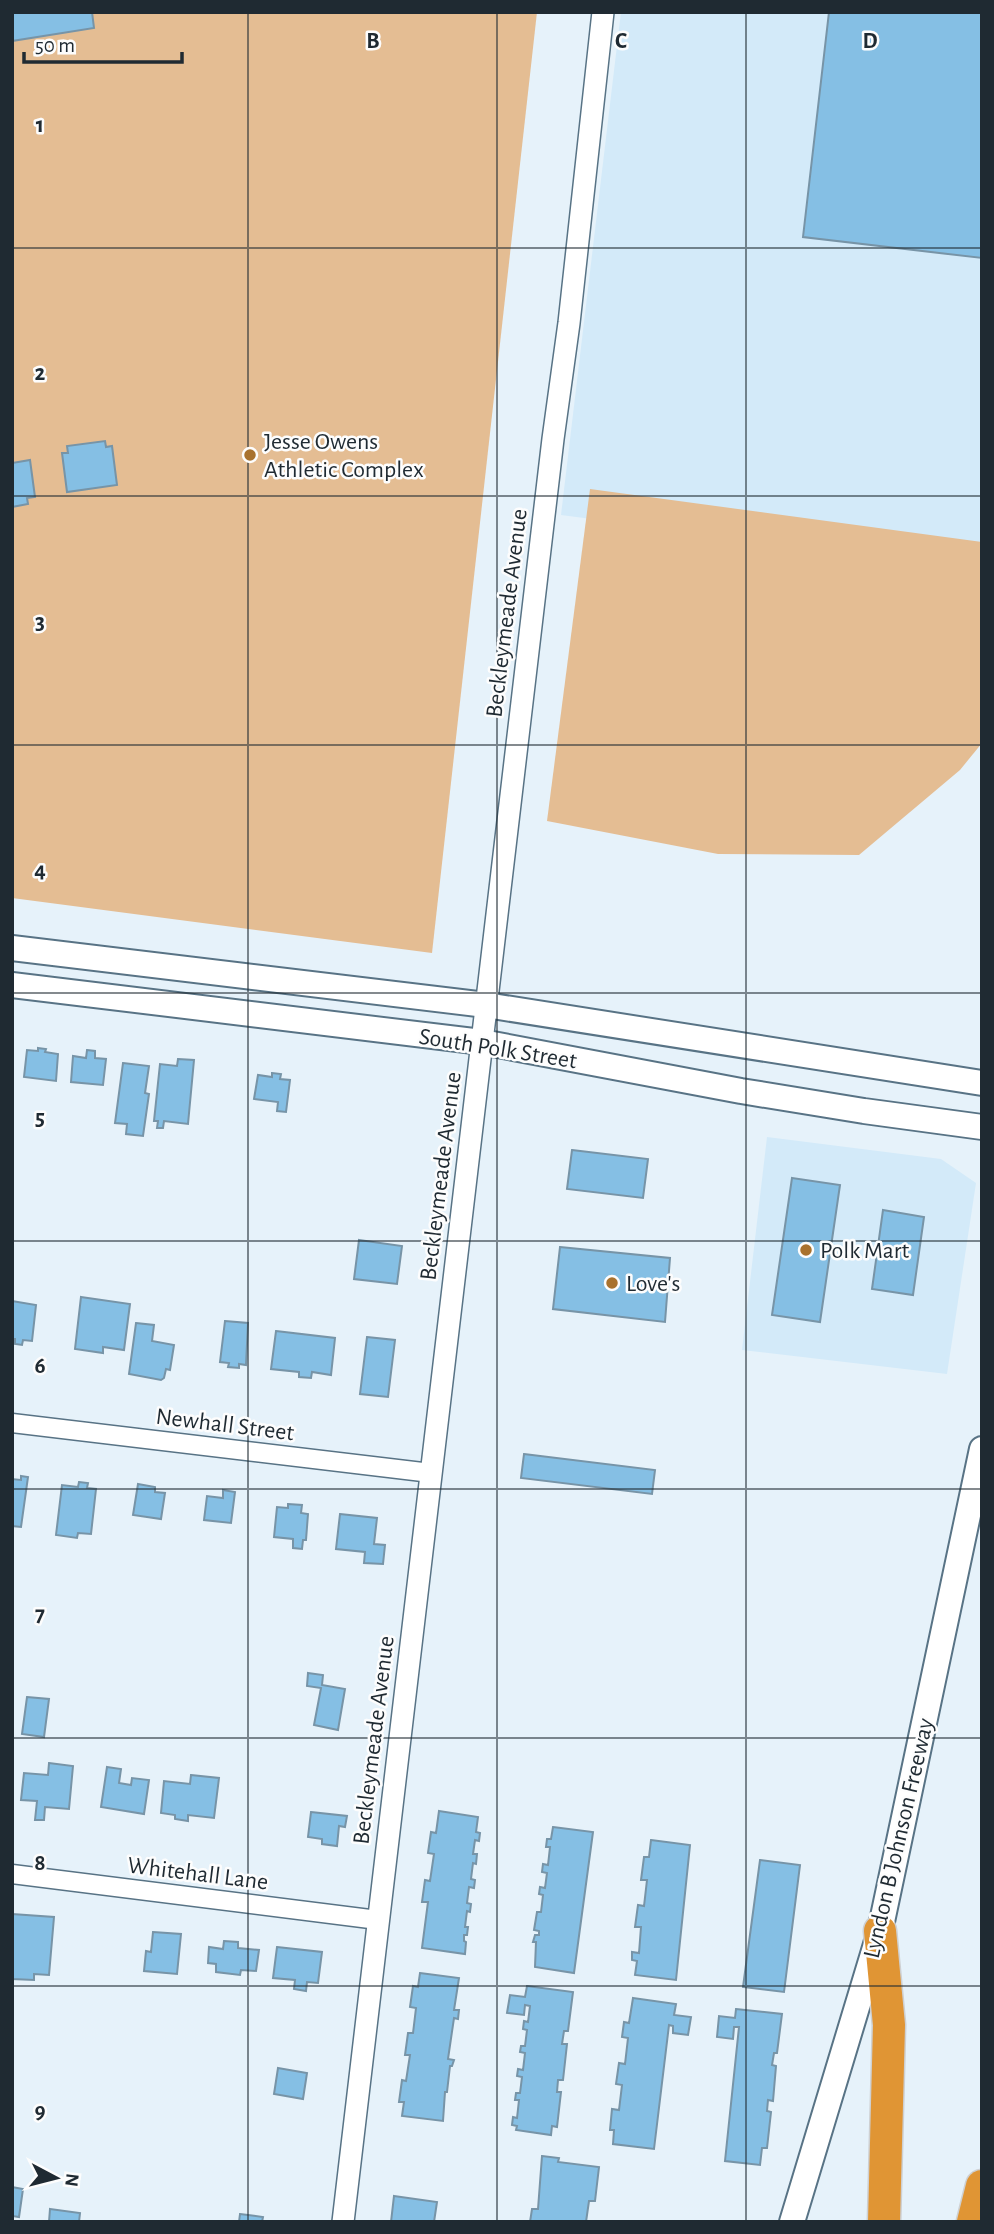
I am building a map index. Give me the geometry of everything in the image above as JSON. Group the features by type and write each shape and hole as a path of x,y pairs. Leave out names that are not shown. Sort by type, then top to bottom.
{"highway":[{"path":"880,1931 889,2025 884,2222"},
{"path":"973,2222 982,2186"}],"main road":[{"name":"South Polk Street","path":"12,948 486,1005 982,1083"},
{"name":"South Polk Street","path":"12,985 482,1042 667,1078 864,1111 982,1127"},
{"name":"Lyndon B Johnson Freeway","path":"792,2222 880,1931 982,1449"}],"street":[{"name":"Beckleymeade Avenue","path":"343,2222 551,453 569,323 603,12"},
{"name":"Newhall Street","path":"12,1423 431,1473"},
{"name":"Whitehall Lane","path":"12,1874 379,1920"}],"shaded area":[{"name":"Jesse Owens Athletic Complex","path":"12,12 537,12 432,953 12,898"},
{"path":"621,12 982,12 982,570 561,515"},
{"path":"590,489 982,542 982,743 960,770 859,855 718,854 547,821"},
{"path":"767,1137 941,1159 976,1183 947,1374 742,1350"}],"building":[{"path":"12,12 92,12 94,28 12,41"},
{"path":"829,12 982,12 982,258 803,237"},
{"path":"105,441 106,447 112,446 117,485 67,492 62,453 68,453 67,446"},
{"path":"30,460 35,497 27,498 28,504 12,507 12,463"},
{"path":"38,1048 58,1054 56,1081 24,1077 27,1050 38,1051"},
{"path":"87,1050 95,1051 95,1058 106,1059 103,1085 71,1082 73,1056 86,1058"},
{"path":"178,1059 194,1060 188,1124 164,1121 163,1128 157,1128 158,1121 154,1121 160,1064 177,1066"},
{"path":"123,1063 149,1066 145,1093 149,1094 143,1136 126,1134 127,1124 115,1123"},
{"path":"272,1073 281,1074 280,1079 290,1080 286,1112 277,1111 278,1102 254,1099 258,1075 272,1077"},
{"name":"Love's","path":"572,1150 648,1159 643,1198 567,1189"},
{"name":"Polk Mart","path":"792,1178 840,1185 820,1322 772,1315"},
{"path":"883,1210 924,1217 913,1295 872,1289"},
{"path":"359,1240 402,1246 397,1284 354,1279"},
{"name":"Love's","path":"560,1247 670,1258 665,1322 553,1309"},
{"path":"81,1297 130,1304 124,1350 103,1347 103,1353 75,1349"},
{"path":"12,1301 36,1305 32,1341 23,1340 22,1345 15,1344 15,1339 12,1339"},
{"path":"225,1321 248,1323 246,1365 239,1364 239,1368 228,1367 229,1363 220,1362"},
{"path":"136,1323 154,1325 152,1341 174,1345 170,1370 166,1369 161,1380 129,1374"},
{"path":"276,1331 335,1338 331,1375 312,1372 311,1378 299,1377 299,1372 271,1369"},
{"path":"367,1337 395,1340 388,1397 360,1394"},
{"path":"524,1454 655,1470 652,1494 521,1478"},
{"path":"21,1476 28,1477 21,1527 12,1526 12,1479 21,1480"},
{"path":"79,1482 88,1483 87,1488 96,1489 91,1534 78,1533 77,1538 56,1535 62,1485 78,1487"},
{"path":"138,1484 155,1487 155,1492 165,1493 161,1519 133,1515"},
{"path":"223,1490 235,1492 231,1523 204,1520 207,1496 223,1498"},
{"path":"288,1504 302,1505 301,1513 308,1514 306,1540 303,1540 302,1549 293,1548 293,1539 274,1537 277,1507 288,1508"},
{"path":"340,1514 377,1518 374,1544 385,1545 383,1564 364,1563 365,1552 336,1549"},
{"path":"308,1673 323,1675 322,1685 345,1689 338,1730 314,1725 321,1688 307,1686"},
{"path":"27,1697 49,1699 44,1737 22,1734"},
{"path":"49,1763 73,1766 69,1809 45,1807 44,1820 35,1820 37,1801 21,1800 24,1773 48,1775"},
{"path":"107,1767 121,1769 119,1783 131,1785 132,1778 149,1780 144,1814 101,1807"},
{"path":"191,1775 219,1778 214,1818 188,1815 188,1821 161,1813 164,1781 190,1784"},
{"path":"439,1811 478,1817 476,1832 480,1833 479,1841 475,1840 473,1854 477,1854 471,1879 475,1880 474,1888 469,1887 467,1903 471,1904 470,1912 467,1911 467,1935 464,1935 465,1954 422,1948 428,1902 422,1902 425,1880 430,1881 434,1854 428,1853 431,1832 436,1833"},
{"path":"311,1812 347,1816 345,1827 339,1826 337,1846 322,1844 322,1839 308,1837"},
{"path":"553,1827 593,1832 574,1973 535,1967 536,1942 533,1942 539,1931 534,1930 537,1912 541,1912 543,1895 539,1894 540,1887 545,1888 547,1873 542,1872 543,1864 548,1865 550,1847 546,1847 547,1839 551,1839"},
{"path":"651,1840 690,1845 676,1980 635,1975 637,1961 632,1960 632,1952 639,1953 641,1927 635,1927 638,1905 644,1906 647,1880 641,1880 644,1857 649,1857"},
{"path":"760,1860 800,1865 784,1992 743,1987"},
{"path":"12,1914 54,1917 49,1975 34,1974 34,1980 12,1979"},
{"path":"153,1932 181,1934 177,1974 144,1971 146,1951 151,1952"},
{"path":"224,1941 238,1942 238,1948 259,1950 256,1971 241,1970 240,1975 216,1972 216,1964 208,1963 209,1947 223,1949"},
{"path":"277,1947 322,1952 318,1983 307,1982 306,1991 294,1989 295,1980 273,1978"},
{"path":"420,1973 459,1978 454,2010 459,2010 458,2019 454,2018 448,2059 454,2060 450,2066 445,2092 443,2121 402,2116 404,2102 399,2102 410,2055 405,2055 408,2033 413,2033 416,2008 410,2007 413,1986 418,1987"},
{"path":"527,1986 573,1992 568,2031 564,2031 562,2044 567,2044 563,2080 558,2080 557,2092 561,2092 557,2127 552,2126 551,2135 516,2130 517,2126 512,2125 513,2117 517,2118 519,2100 515,2100 516,2093 520,2093 522,2077 517,2076 518,2069 523,2070 525,2053 520,2052 521,2046 525,2046 527,2030 523,2029 524,2021 528,2022 530,2006 525,2005 524,2015 507,2013 510,1995 525,1997"},
{"path":"633,1998 676,2004 674,2015 691,2017 688,2035 673,2033 673,2026 669,2025 654,2149 613,2144 614,2130 610,2130 612,2109 619,2110 622,2085 616,2084 619,2063 625,2064 628,2038 622,2037 624,2022 629,2023"},
{"path":"736,2009 782,2014 777,2053 774,2053 772,2065 776,2066 773,2101 768,2100 767,2111 771,2112 767,2148 762,2148 760,2165 725,2161 739,2027 734,2027 733,2039 717,2037 719,2016 735,2018"},
{"path":"278,2068 307,2073 303,2099 274,2094"},
{"path":"542,2156 559,2158 558,2162 599,2167 595,2201 589,2201 586,2222 530,2222 532,2209 538,2209"},
{"path":"12,2187 23,2189 19,2217 12,2216"},
{"path":"394,2196 437,2202 434,2222 391,2222"},
{"path":"50,2209 80,2213 79,2222 49,2222"},
{"path":"240,2214 263,2217 262,2222 239,2222"}],"place":[{"name":"Jesse Owens Athletic Complex","path":"250,455"},
{"name":"Polk Mart","path":"806,1250"},
{"name":"Love's","path":"612,1283"}]}
